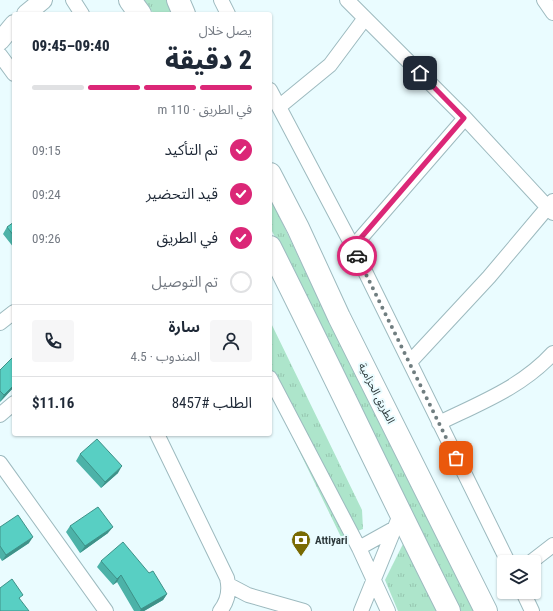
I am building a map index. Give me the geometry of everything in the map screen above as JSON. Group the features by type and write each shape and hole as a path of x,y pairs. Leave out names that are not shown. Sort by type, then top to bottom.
{"highway":[{"path":"130,0 139,12"},
{"path":"178,0 183,12"},
{"name":"الطريق الحزامية","path":"272,178 298,228 339,317 486,611"},
{"path":"272,251 314,334 398,522 449,611"}],"street":[{"path":"22,12 29,0"},
{"path":"28,12 43,0"},
{"path":"73,0 81,12"},
{"path":"220,0 227,12"},
{"path":"347,0 551,207 489,277 410,362"},
{"path":"543,0 553,13"},
{"path":"280,106 330,65 365,18"},
{"path":"0,41 12,26"},
{"path":"0,55 12,71"},
{"path":"272,93 353,247 505,555"},
{"path":"353,247 464,118"},
{"path":"0,323 12,314"},
{"path":"439,423 517,384 537,369 553,353"},
{"path":"272,382 359,548 388,611"},
{"path":"0,415 12,405"},
{"path":"158,436 208,536 229,585 226,604 220,611"},
{"path":"0,463 106,611"},
{"path":"359,548 398,522"},
{"path":"361,611 398,522"},
{"path":"541,555 553,545"},
{"path":"229,585 248,595 304,611"},
{"path":"526,599 532,611"}],"green space":[{"path":"143,0 166,0 172,12 152,12"},
{"path":"272,201 330,323 475,611 461,611 272,231"},
{"path":"272,325 362,510 363,529 341,537 272,395"},
{"path":"403,544 437,611 398,611 385,580"}],"building":[{"path":"12,223 12,233 7,227"},
{"path":"12,358 12,387 4,395 0,391 0,370"},
{"path":"97,439 122,466 105,482 80,454"},
{"path":"98,507 113,527 85,546 70,526"},
{"path":"18,515 33,537 6,555 0,546 0,527"},
{"path":"123,542 149,573 153,571 167,594 141,609 121,575 117,579 101,561"},
{"path":"12,579 23,595 19,598 29,611 0,611 0,588"}],"way so far":[{"path":"357,256 456,458"}],"place":[{"name":"Attiyari","path":"301,557"}],"route":[{"path":"357,256 353,247 464,118 420,73"}]}
